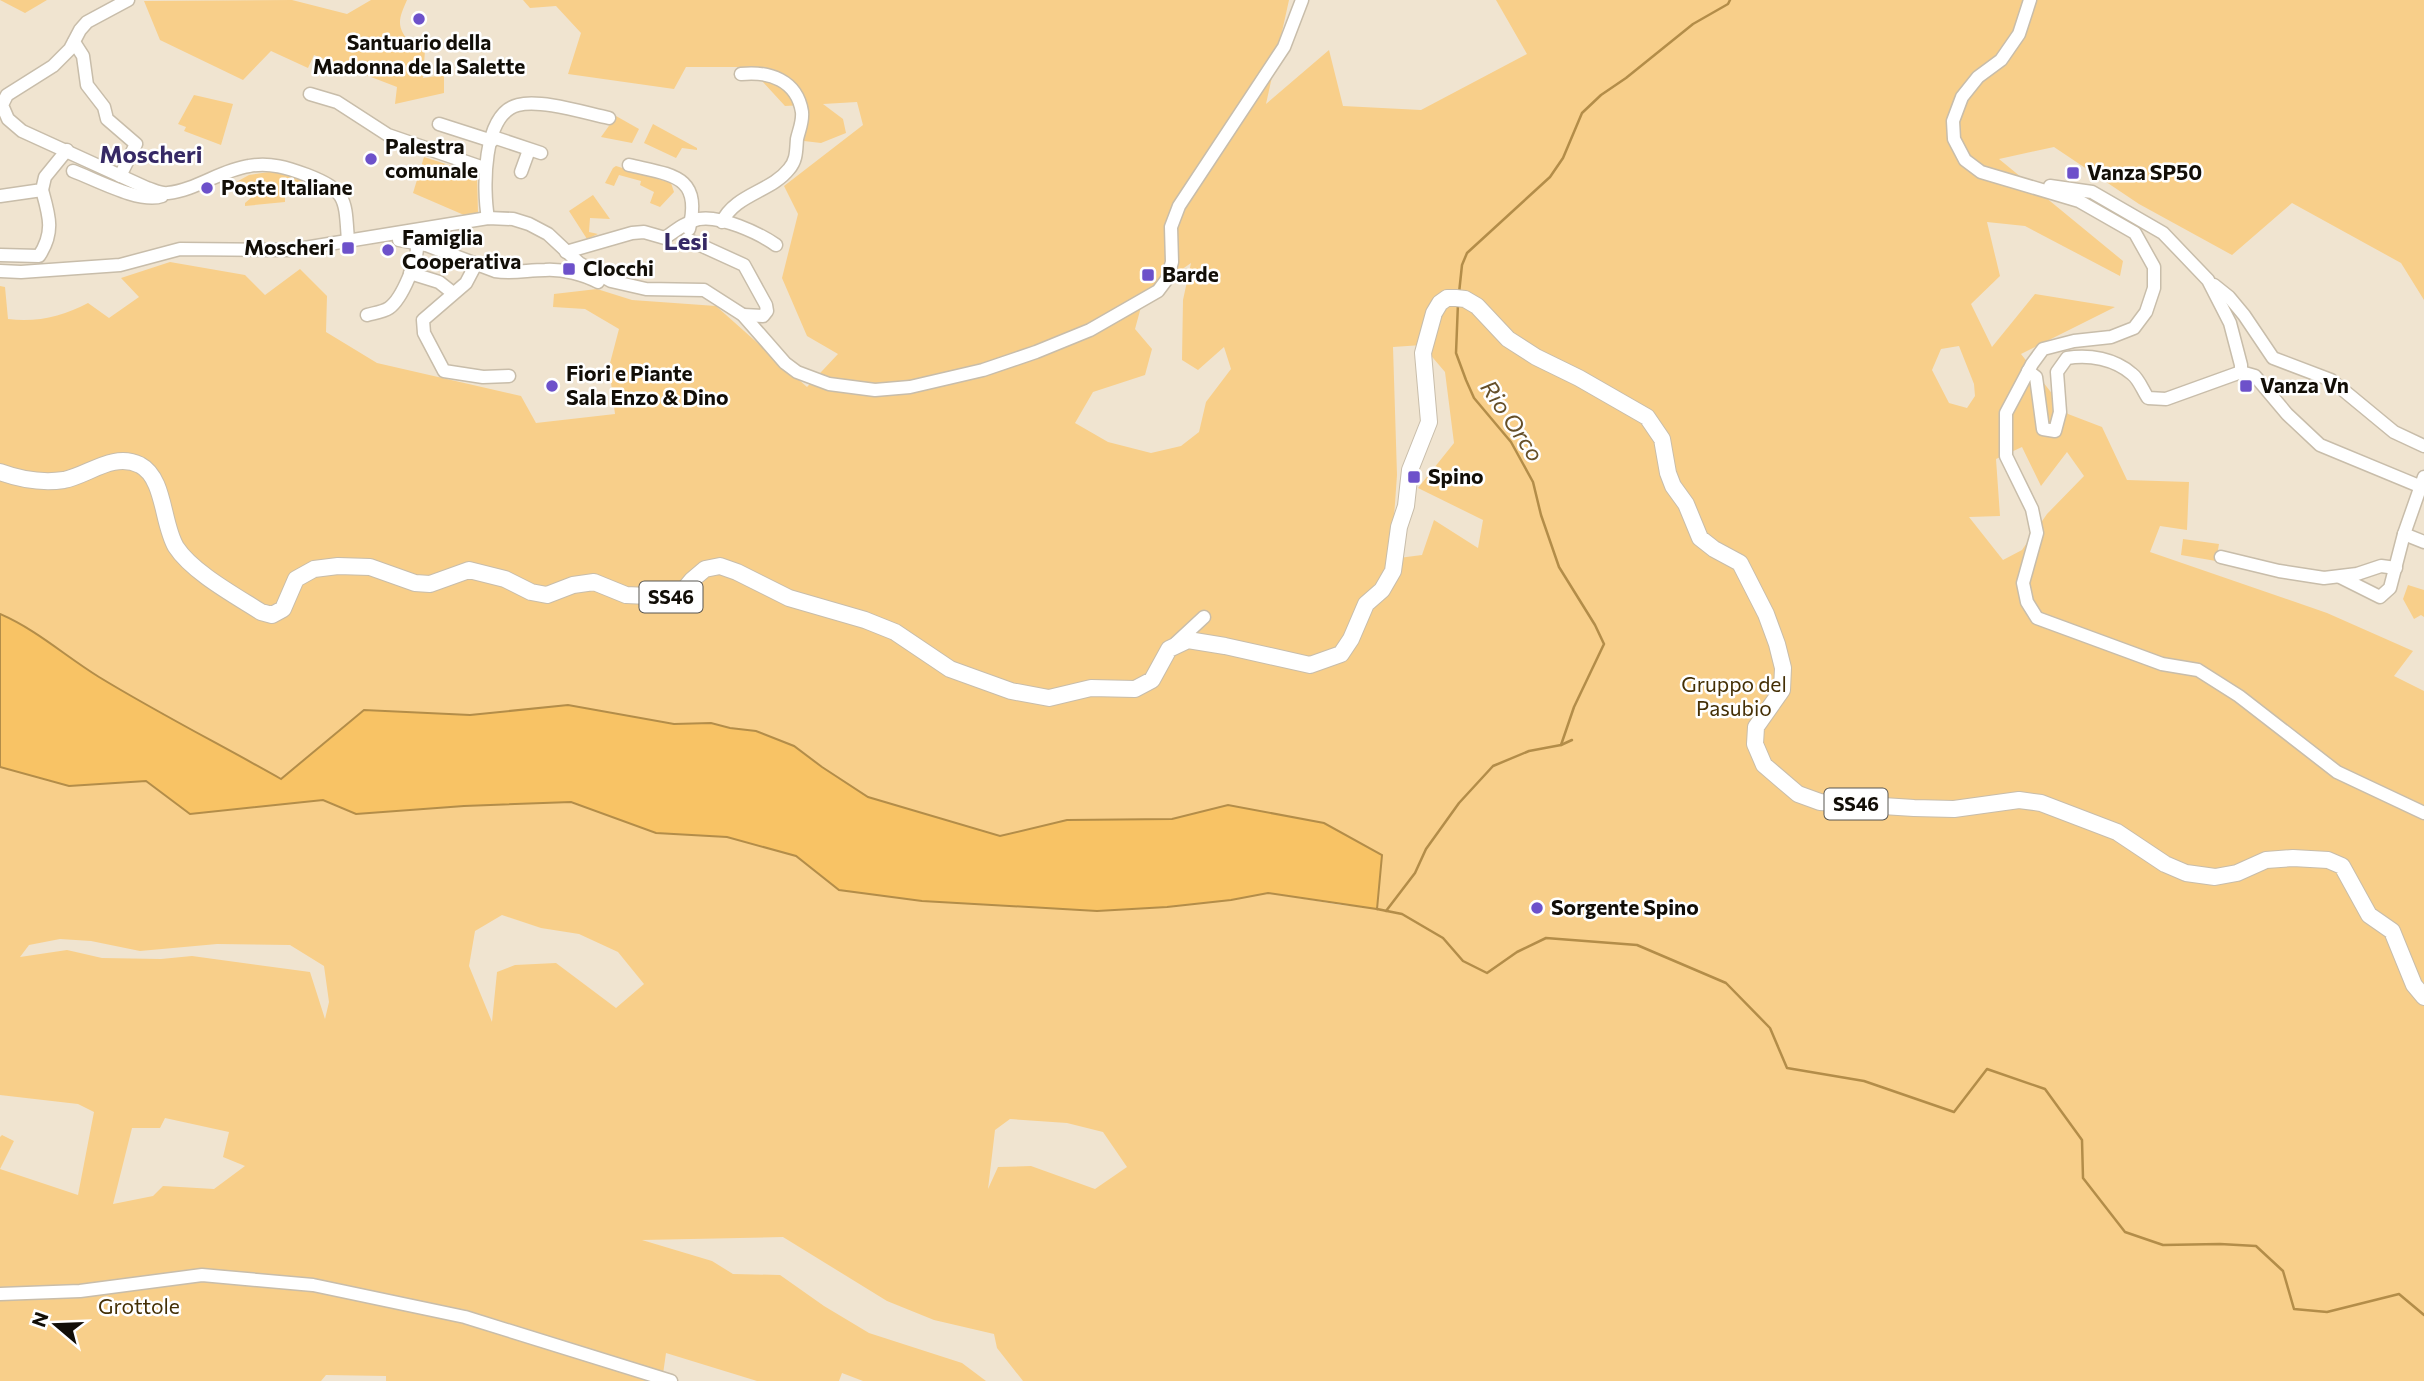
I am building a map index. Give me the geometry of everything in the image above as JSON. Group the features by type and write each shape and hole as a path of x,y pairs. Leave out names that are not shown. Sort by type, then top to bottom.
{"main road":[{"name":"SS46","path":"0,472 37,480 64,480 99,465 121,461 138,464 152,473 176,547 195,566 261,612 272,615 283,609 296,579 314,569 338,566 370,568 415,583 430,584 468,570 505,579 531,592 547,595 573,585 594,582 626,595 671,597 682,592 692,579 705,569 720,566 789,598 865,620 895,632 950,669 1011,691 1049,698 1091,688 1135,689 1152,680 1169,649 1188,640 1310,665 1341,654 1351,639 1366,604 1382,590 1393,571 1410,470 1429,422 1423,353 1434,313 1447,298 1465,299 1477,306 1508,339 1647,417 1662,439 1668,473 1686,504 1700,538 1740,563 1766,614 1783,668 1782,690 1756,727 1755,744 1764,765 1798,794 1820,802 1914,808 1954,808 2019,800 2041,803 2117,832 2165,864 2186,873 2206,876 2237,873 2266,860 2328,860 2342,866 2369,915 2392,931 2414,985 2424,997"}],"street":[{"path":"128,0 87,22 70,49 53,66 7,95 1,105 8,119 22,131 165,194"},
{"path":"399,234 399,240 426,245 506,273 548,270 585,275 623,290 704,290 743,315 785,363 797,372 829,384 875,390 910,387 983,370 1090,330 1158,291 1167,279 1172,262 1171,228 1179,206 1284,47 1302,0"},
{"path":"2030,0 2020,34 2001,60 1978,77 1962,97 1953,121 1954,138 1965,160 1981,172 2079,201 2136,233 2154,267 2154,288 2146,312 2134,328 2111,337 2074,341 2043,349 2006,413 2007,456 2032,509 2036,533 2023,583 2027,602 2037,618 2162,664 2198,670 2239,696 2337,772 2424,813"},
{"path":"74,41 83,55 87,85 104,107 107,118 136,144 120,176"},
{"path":"722,222 726,213 735,205 789,170 794,161 802,122 802,111 796,97 782,81 760,72 741,74"},
{"path":"310,94 337,102 388,135 484,168"},
{"path":"488,218 484,168 492,139 503,115 518,105 535,103 609,118"},
{"path":"439,124 535,152 521,172"},
{"path":"0,255 39,256 43,250 51,222 42,190 45,177 67,150"},
{"path":"73,171 140,197 156,198 248,166 275,165 288,168 332,186 340,194 345,205 348,240"},
{"path":"629,165 676,176 686,183 693,197 687,239"},
{"path":"2007,180 2092,192 2163,233 2208,280 2229,297 2273,358 2331,380 2394,432 2424,446"},
{"path":"0,196 42,190"},
{"path":"0,271 120,265 180,249 292,250 488,218 513,219 529,224 548,234 579,263 611,281 646,289"},
{"path":"665,238 701,219 722,222 763,236 776,245"},
{"path":"566,252 632,233 645,232 681,241 687,239 744,265 766,304 767,311 764,316 743,315"},
{"path":"367,315 391,307 397,301 418,252 417,245"},
{"path":"476,264 467,283 424,320 424,332 444,371 483,377 509,376"},
{"path":"410,273 439,282 453,293"},
{"path":"2208,280 2230,323 2241,372"},
{"path":"2028,371 2036,377 2043,429 2055,431 2060,412 2057,372 2067,358 2082,355 2098,357 2116,365 2133,374 2148,398 2166,399 2241,372 2255,376 2287,414 2320,444 2423,484 2404,534 2390,588 2380,597 2339,576"},
{"path":"2404,534 2424,542"},
{"path":"2221,556 2278,571 2324,578 2357,574 2381,566 2396,568"},
{"path":"1169,649 1204,617"},
{"path":"0,1294 80,1291 202,1275 313,1285 465,1317 671,1381"}],"green space":[{"path":"0,0 47,0 25,13"},
{"path":"292,0 347,14 371,0 407,0 400,18 401,28 411,44 428,46 425,50 423,78 444,75 444,93 395,104 397,87 314,55 308,68 271,51 243,80 160,40 144,1"},
{"name":"Gruppo del Pasubio","path":"523,0 1289,0 1266,104 1329,50 1343,106 1421,110 1527,54 1496,0 2424,0 2424,300 2401,263 2292,203 2232,255 2139,204 2054,147 1999,159 2123,261 2120,276 2025,226 1987,222 2000,276 1971,304 1992,347 2035,294 2115,307 2021,354 2068,414 2102,427 2127,480 2189,482 2187,530 2160,526 2150,552 2327,613 2413,651 2394,676 2424,691 2424,1381 1023,1381 997,1348 994,1334 934,1320 887,1301 783,1237 642,1240 712,1261 733,1274 780,1275 869,1333 962,1363 986,1381 863,1381 842,1373 839,1381 757,1381 666,1353 662,1381 386,1381 386,1376 326,1375 321,1381 0,1381 0,1169 78,1195 94,1112 78,1104 0,1095 0,767 69,786 146,781 190,814 324,800 356,814 571,802 656,833 727,837 796,856 839,890 1231,900 1268,893 1377,908 1228,805 1172,819 1067,820 1000,836 868,797 794,746 756,731 711,723 674,724 568,705 470,715 364,710 281,780 99,677 39,635 0,614 0,286 5,287 8,319 50,317 88,303 109,318 139,297 121,278 170,262 245,275 265,295 300,269 327,296 326,332 377,363 521,396 536,423 615,414 609,367 619,329 585,309 553,307 554,294 597,289 632,300 716,306 807,387 838,354 807,336 782,278 798,214 784,186 863,125 857,102 823,104 843,119 846,133 821,143 804,141 803,105 785,106 749,67 686,67 674,89 568,74 581,33 556,6 530,8","holes":["1191,263 1183,300 1182,360 1198,370 1224,347 1231,369 1206,402 1199,432 1181,446 1151,453 1108,442 1075,423 1093,392 1145,375 1152,349 1135,329 1144,296","1422,345 1445,372 1454,443 1418,488 1483,520 1478,548 1434,520 1422,555 1391,559 1397,475 1393,347","1959,346 1974,384 1975,396 1967,408 1949,403 1932,370 1941,349","2022,447 2041,486 2067,452 2084,476 2047,514 2022,550 2003,560 1969,517 2000,516 1996,459","502,915 541,928 579,934 618,952 644,984 616,1008 556,963 515,965 497,972 492,1022 469,966 475,931","60,939 91,941 140,951 217,944 290,945 324,966 329,1002 325,1019 310,972 192,956 161,959 102,958 67,950 20,957 29,945","165,1118 229,1132 223,1157 245,1166 214,1189 163,1186 153,1196 113,1204 132,1128 160,1128","1010,1119 1067,1123 1103,1132 1127,1167 1095,1189 1031,1166 998,1167 988,1189 995,1130"]},
{"path":"194,95 233,104 221,145 184,131 186,127 178,124"},
{"path":"616,116 639,129 632,143 601,137"},
{"path":"653,124 697,150 682,148 676,158 644,143"},
{"path":"424,157 477,174 478,213 464,215 413,193"},
{"path":"616,166 671,183 674,192 660,207 650,203 654,192 640,185 641,181 619,175 614,186 605,183"},
{"path":"275,171 305,179 294,191 285,193 285,202 245,206 260,190 260,185 231,185 249,175"},
{"path":"593,195 610,219 590,218 589,232 598,234 587,239 569,211"},
{"path":"2183,539 2219,544 2216,561 2181,555"},
{"path":"2408,585 2424,590 2424,617 2421,615 2414,619 2403,599"},
{"path":"2,1135 14,1141 0,1169 0,1137"}],"shaded area":[{"path":"0,614 121,690 281,779 364,710 470,715 568,705 674,724 711,723 756,731 794,746 868,797 1000,836 1067,820 1172,819 1228,805 1324,823 1382,855 1377,909 1268,893 1167,907 1097,911 922,901 839,890 796,856 727,837 656,833 571,802 356,814 323,800 190,814 146,781 69,786 0,767"}],"waterway":[{"name":"Rio Orco","path":"1459,293 1462,265 1467,253 1550,177 1563,158 1582,113 1601,95 1693,24 1728,4 1730,0"},
{"name":"Rio Orco","path":"1386,911 1415,873 1426,849 1459,803 1493,766 1529,751 1561,745 1574,707 1604,644 1559,567 1533,482 1511,442 1474,398 1466,380 1456,353 1458,303"},
{"name":"Rio Orco","path":"1561,745 1572,740"},
{"path":"1377,909 1402,914 1443,938 1463,961 1487,973 1517,952 1546,938 1637,945 1726,983 1770,1028 1787,1068 1864,1081 1954,1112 1987,1069 2045,1089 2082,1140 2083,1178 2125,1232 2163,1245 2256,1246 2283,1271 2294,1309 2327,1312 2399,1294 2424,1315"}],"place":[{"name":"Santuario della Madonna de la Salette","path":"419,19"},
{"name":"Palestra comunale","path":"371,159"},
{"name":"Vanza SP50","path":"2073,173"},
{"name":"Poste Italiane","path":"207,188"},
{"name":"Moscheri","path":"348,248"},
{"name":"Famiglia Cooperativa","path":"388,250"},
{"name":"Clocchi","path":"569,269"},
{"name":"Barde","path":"1148,275"},
{"name":"Fiori e Piante Sala Enzo & Dino","path":"552,386"},
{"name":"Vanza Vn","path":"2246,386"},
{"name":"Spino","path":"1414,477"},
{"name":"Sorgente Spino","path":"1537,908"}],"district":[{"name":"Moscheri","path":"151,155"},
{"name":"Lesi","path":"686,242"}],"park label":[{"name":"Grottole","path":"139,1307"}]}
